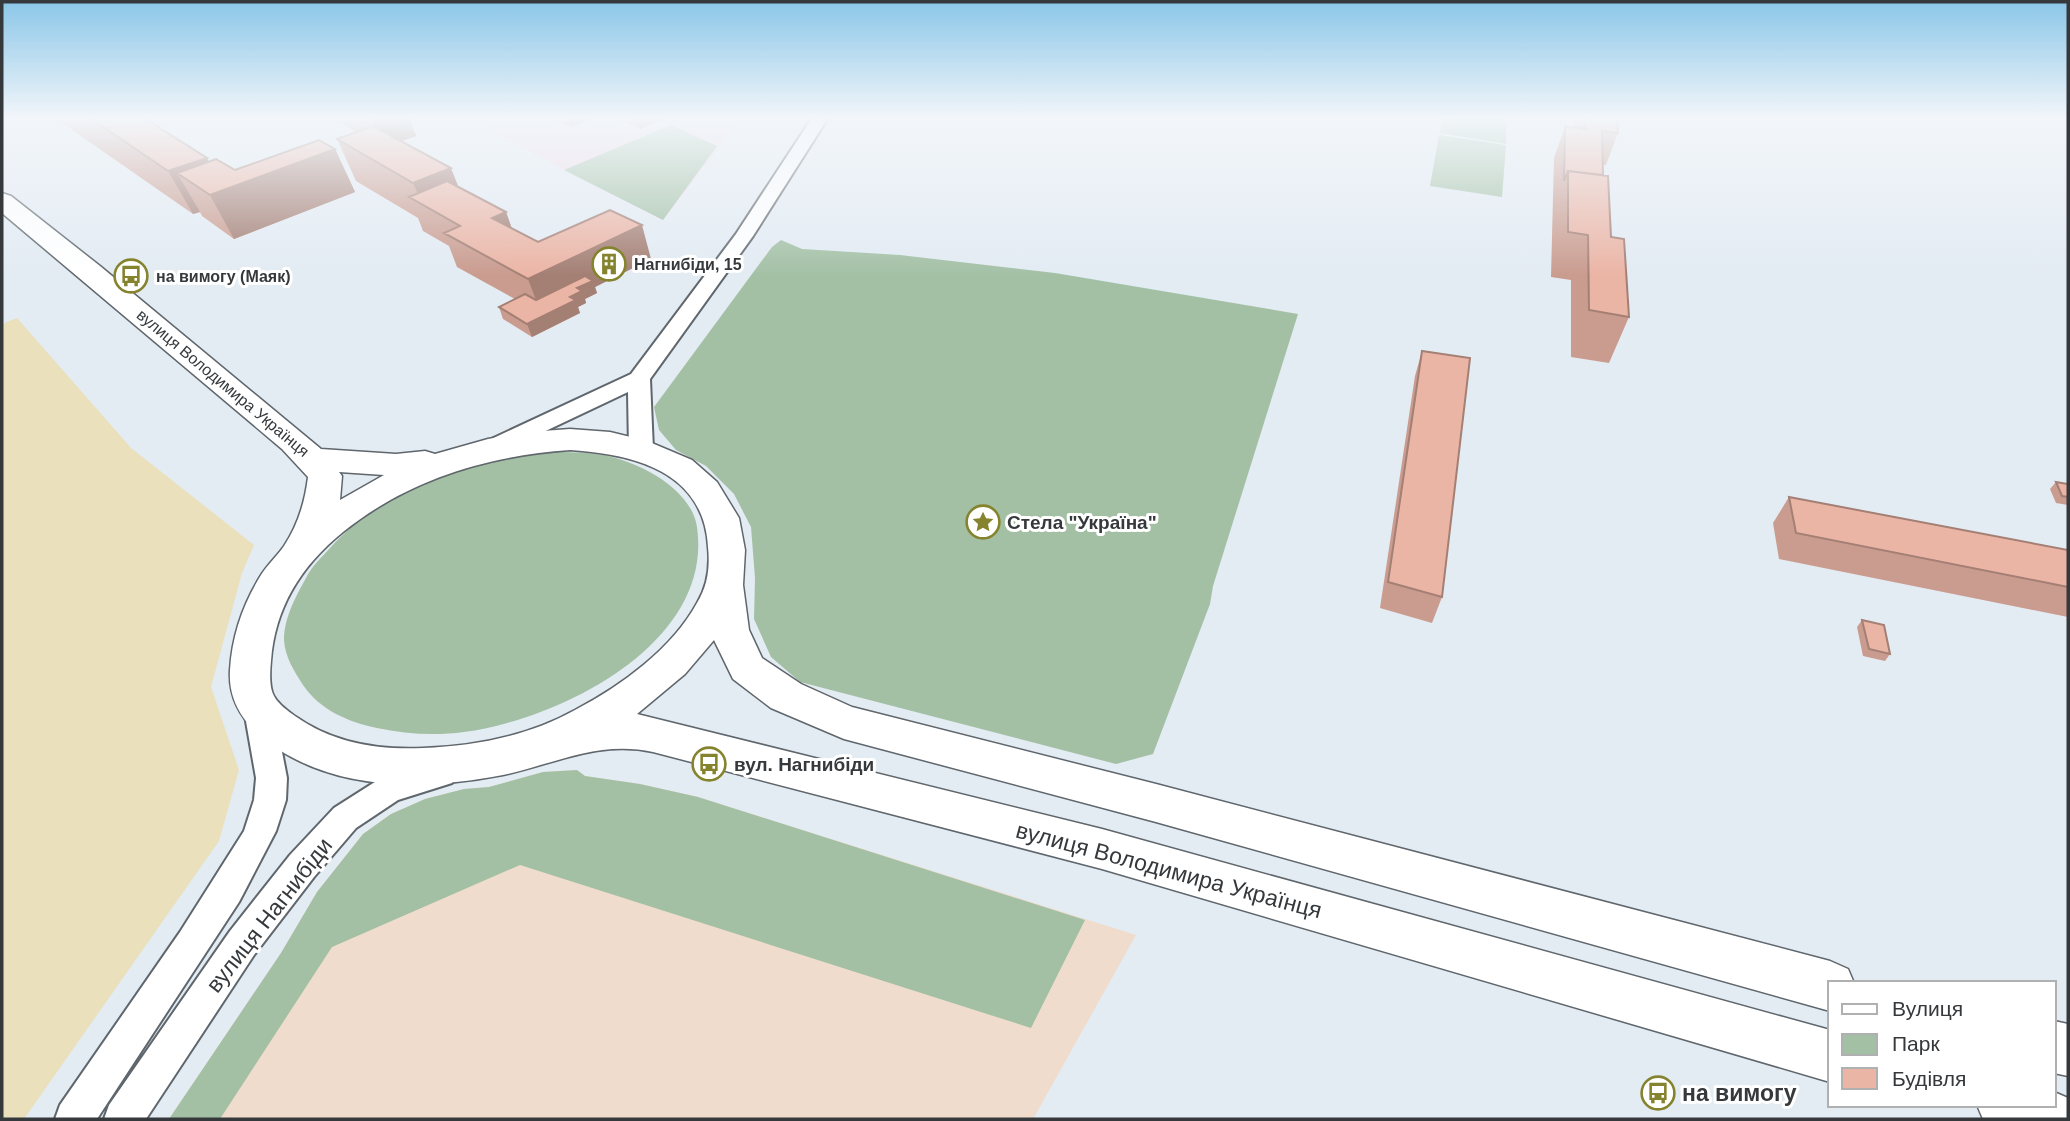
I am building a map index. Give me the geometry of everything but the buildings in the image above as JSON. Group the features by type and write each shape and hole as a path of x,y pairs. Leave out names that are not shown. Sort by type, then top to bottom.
{"street":[{"path":"491,448 639,379 744,236 786,170"},
{"name":"вулиця Володимира Українця","path":"2,201 98,276 238,398 314,459 325,475 322,506 295,558 267,598 254,634 251,692 259,710 290,738 364,763 414,768 468,764 580,736 624,730 682,741 1114,853 1828,1055"},
{"path":"639,379 641,450"},
{"name":"вулиця Володимира Українця","path":"314,459 397,465 545,440 595,441 641,450 679,467 708,492 724,524 728,562 724,585 729,629 747,668 786,696 844,722 1156,803 1828,985"},
{"name":"вулиця Володимира Українця","path":"295,558 321,531 380,491 446,461 491,448"},
{"name":"вулиця Володимира Українця","path":"502,757 588,724 631,697 678,656 706,620 724,585"},
{"name":"вулиця Нагнибіди","path":"75,1119 198,936 235,878 258,833 270,798 268,756 259,710"},
{"name":"вулиця Нагнибіди","path":"123,1119 242,943 302,866 345,818 389,789 502,757"},
{"path":"2011,1107 2053,1119"}],"shaded area":[{"path":"566,170 701,170 663,220"},
{"path":"577,770 585,776 640,784 698,797 1136,935 1033,1119 169,1119 281,953 317,892 363,834 391,814 425,799 464,789 489,787 543,772"}],"green space":[{"path":"565,170 699,170 663,220"},
{"path":"1433,170 1504,170 1502,197 1430,186"},
{"path":"781,240 802,249 900,255 1055,273 1298,314 1213,586 1210,604 1153,754 1116,764 800,682 771,657 754,619 755,578 751,527 734,494 706,466 676,450 659,430 654,407 772,247"},
{"path":"546,451 596,454 626,461 672,487 692,512 697,527 696,569 681,606 656,639 623,668 585,692 544,711 503,724 464,732 420,734 377,728 335,714 310,694 293,669 286,652 284,640 288,615 308,574 352,526 376,508 429,480 486,462"},
{"path":"577,770 585,776 640,784 698,797 1085,920 1031,1028 520,865 332,947 220,1119 169,1119 281,953 317,892 363,834 391,814 425,799 464,789 489,787 543,772"}],"sand":[{"path":"17,318 131,448 254,545 242,573 211,687 239,770 219,841 24,1119 2,1119 2,324"}],"place":[{"name":"Нагнибіди, 15","path":"609,264"},
{"name":"на вимогу (Маяк)","path":"131,276"},
{"name":"Стела \"Україна\"","path":"983,522"},
{"name":"вул. Нагнибіди","path":"709,764"},
{"name":"на вимогу","path":"1658,1093"}]}
